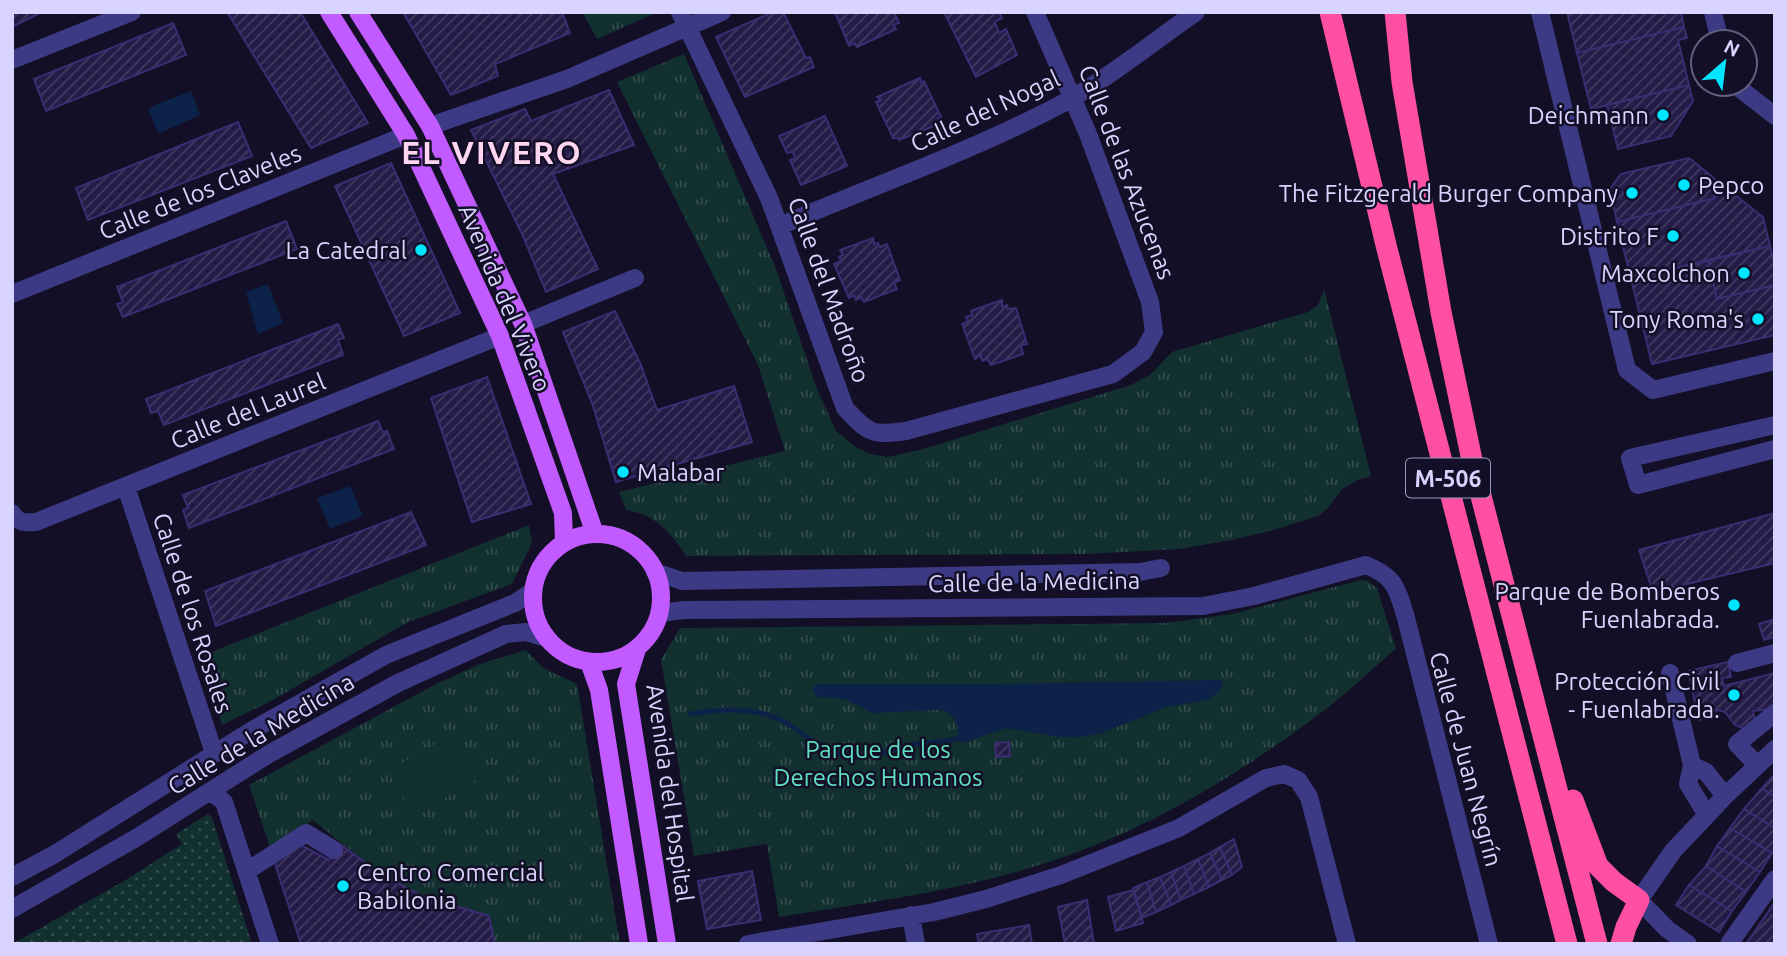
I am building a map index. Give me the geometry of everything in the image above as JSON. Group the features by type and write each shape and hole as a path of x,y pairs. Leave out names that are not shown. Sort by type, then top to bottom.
{"highway":[{"name":"M-506","path":"1330,12 1387,248 1567,944"},
{"name":"M-506","path":"1395,12 1402,82 1441,313 1473,465 1597,944"},
{"path":"1542,724 1598,866 1614,882 1639,900 1621,944"}],"main road":[{"name":"Avenida del Vivero","path":"329,12 406,135 500,336 563,513 564,543"},
{"name":"Avenida del Vivero","path":"358,12 430,126 523,324 595,534"},
{"path":"595,534 628,542 647,559 656,572 661,600 660,613 653,630 637,649 614,661 589,662 565,654 546,638 534,616 533,591 540,567 556,548 564,543 579,536 595,534"},
{"name":"Avenida del Hospital","path":"637,649 626,684 667,944"},
{"path":"589,662 600,690 639,944"}],"street":[{"path":"12,60 132,12"},
{"path":"430,126 567,79 683,20 722,12"},
{"name":"Calle de las Azucenas","path":"1035,12 1073,98 1150,302 1154,332 1143,352"},
{"name":"Calle del Nogal","path":"780,226 947,159 1073,98 1196,12"},
{"path":"1540,12 1627,370 1653,390 1775,361"},
{"name":"Calle del Madroño","path":"683,20 769,198 845,408 863,427 881,435 911,430 1113,374 1143,352"},
{"path":"1752,98 1775,116"},
{"name":"Calle de los Claveles","path":"12,294 406,135"},
{"path":"523,324 635,278"},
{"name":"Calle del Laurel","path":"13,515 24,523 36,522 500,336"},
{"path":"1775,425 1630,458 1638,485 1775,449"},
{"name":"Calle de los Rosales","path":"126,488 214,753"},
{"name":"Calle de la Medicina","path":"660,613 684,610 1203,606 1254,596 1366,565 1383,572 1396,586"},
{"name":"Calle de la Medicina","path":"656,572 682,581 1140,572 1161,568"},
{"name":"Calle de Juan Negrín","path":"1396,586 1489,944"},
{"path":"12,877 55,854 214,753 386,655 515,603 533,591"},
{"name":"Calle de la Medicina","path":"12,909 136,838 269,754 363,702 506,634 526,632 546,638"},
{"path":"1737,663 1775,653"},
{"path":"1670,673 1692,765 1688,784 1707,815"},
{"path":"1757,765 1737,744 1775,713"},
{"path":"1688,944 1669,937 1639,900 1673,851 1725,796 1775,749"},
{"path":"1692,765 1706,772 1725,796"},
{"path":"748,944 986,899 1061,876 1180,828 1266,778 1284,774 1298,780 1309,797 1347,944"},
{"path":"211,791 224,802 270,944"},
{"path":"247,872 306,832 334,850"},
{"path":"1729,944 1775,879"},
{"path":"911,915 916,944"}],"green space":[{"path":"582,12 658,12 597,39"},
{"path":"684,54 776,269 817,389 836,431 857,448 887,457 920,450 1131,385 1150,375 1172,352 1308,312 1318,305 1324,289 1371,476 1342,489 1318,516 1232,540 1179,549 1085,554 686,556 661,526 645,516 626,510 619,492 785,451 758,365 617,82"},
{"path":"529,525 532,543 512,584 408,622 271,701 222,725 204,655"},
{"name":"Parque de los Derechos Humanos","path":"1361,580 1368,581 1377,588 1396,649 1321,713 1250,763 1188,801 1089,848 1021,870 953,887 779,917 767,844 694,856 661,660 680,628 1165,623 1232,614"},
{"path":"526,650 543,668 577,684 620,944 495,944 489,916 415,891 375,868 313,820 270,847 249,785 436,684 480,664"},
{"path":"455,732 481,777 414,816 388,771"},
{"path":"208,814 212,817 252,944 12,944 124,881 182,844 176,834"}],"water":[{"path":"191,91 200,115 158,134 148,108"},
{"path":"268,284 283,323 258,334 246,292"},
{"path":"350,486 363,516 330,529 317,498"},
{"path":"1220,680 1223,683 1218,693 1206,700 1167,707 1102,733 1082,737 1059,737 1006,728 961,743 958,726 950,713 939,710 872,713 845,699 818,697 812,691 816,684"}],"building":[{"path":"12,12 37,12 38,14 12,27"},
{"path":"227,12 300,12 368,123 311,148"},
{"path":"403,12 562,12 570,33 495,64 498,76 451,95"},
{"path":"773,12 783,12 806,58 810,57 814,67 745,97 716,37"},
{"path":"835,12 894,12 899,23 893,25 896,29 857,47 854,43 849,46"},
{"path":"944,12 999,12 1002,18 995,22 999,33 1006,29 1017,55 976,77"},
{"path":"1567,12 1681,12 1684,27 1577,53"},
{"path":"173,23 186,55 46,111 34,79"},
{"path":"1684,27 1687,38 1678,40 1689,85 1591,109 1577,53"},
{"path":"920,78 941,117 938,118 939,124 899,140 893,138 876,102 881,100 877,97"},
{"path":"1689,85 1689,98 1693,101 1671,136 1618,149 1607,105"},
{"path":"609,90 634,145 553,174 598,269 546,292 523,236 471,130 525,109 531,121"},
{"path":"825,116 847,166 801,185 790,160 795,158 793,152 787,153 779,136"},
{"path":"238,122 252,156 88,220 76,188"},
{"path":"1689,158 1725,187 1715,198 1617,222 1610,189 1621,174"},
{"path":"391,163 460,313 404,336 335,186"},
{"path":"1725,187 1763,217 1770,246 1631,279 1617,222 1715,198"},
{"path":"286,221 297,249 123,317 117,304 123,302 117,287"},
{"path":"873,238 874,244 878,243 880,247 887,244 900,280 894,283 897,289 864,302 861,297 856,300 854,295 849,298 834,264 841,261 839,257 843,255 840,250"},
{"path":"1770,246 1775,268 1775,285 1717,299 1708,260"},
{"path":"1708,260 1717,299 1775,285 1775,335 1652,364 1631,279"},
{"path":"1002,300 1002,307 1007,305 1008,309 1016,308 1027,344 1021,345 1023,354 991,365 987,359 982,361 981,355 975,359 962,324 968,321 966,317 972,315 971,311"},
{"path":"615,311 641,365 657,410 734,386 752,442 616,482 592,403 563,332"},
{"path":"338,324 344,338 338,340 343,355 164,425 158,411 151,413 146,399"},
{"path":"487,377 531,504 472,522 431,398"},
{"path":"378,421 383,433 387,431 394,449 189,528 183,510 188,508 183,495"},
{"path":"411,512 426,545 216,626 205,591"},
{"path":"1775,513 1775,563 1653,592 1639,550"},
{"path":"1775,619 1775,637 1764,640 1759,624"},
{"name":"Protección Civil - Fuenlabrada.","path":"1728,662 1731,677 1722,678 1724,686 1775,673 1775,704 1769,709 1753,711 1756,726 1750,731 1735,725 1725,712 1718,710 1699,720 1688,671"},
{"path":"1009,742 1010,756 996,757 995,743"},
{"path":"1775,774 1775,797 1762,788"},
{"path":"1762,788 1775,797 1775,828 1744,809"},
{"path":"1744,809 1775,828 1775,849 1772,853 1730,828"},
{"path":"1730,828 1772,853 1760,872 1717,846"},
{"path":"1234,839 1242,867 1232,875 1220,847"},
{"name":"Centro Comercial Babilonia","path":"338,843 386,877 422,896 489,916 495,944 301,944 274,861 299,844 329,860"},
{"path":"1717,846 1760,872 1746,892 1706,866"},
{"path":"1220,847 1232,875 1222,880 1210,853"},
{"path":"1210,853 1222,880 1209,887 1198,859"},
{"path":"1198,859 1209,887 1194,894 1184,866"},
{"path":"1184,866 1194,894 1181,900 1171,872"},
{"path":"1706,866 1746,892 1732,911 1689,885"},
{"path":"752,871 761,920 707,929 698,881"},
{"path":"1171,872 1181,900 1171,905 1160,877"},
{"path":"1160,877 1171,905 1156,912 1147,882"},
{"path":"1147,882 1156,912 1142,918 1133,888"},
{"path":"1689,885 1732,911 1719,932 1676,905"},
{"path":"1133,890 1143,923 1116,931 1108,897"},
{"path":"1087,900 1094,944 1065,944 1058,907"},
{"path":"1775,902 1775,944 1746,944"},
{"path":"1029,925 1032,944 979,944 977,934"}],"waterway":[{"path":"691,714 742,710 768,715 780,719 828,750 853,757 960,738"}],"place":[{"name":"Deichmann","path":"1663,115"},
{"name":"Pepco","path":"1684,185"},
{"name":"The Fitzgerald Burger Company","path":"1632,193"},
{"name":"Distrito F","path":"1673,236"},
{"name":"La Catedral","path":"421,250"},
{"name":"Maxcolchon","path":"1744,273"},
{"name":"Tony Roma's","path":"1758,319"},
{"name":"Malabar","path":"623,472"},
{"name":"Parque de Bomberos Fuenlabrada.","path":"1734,605"},
{"name":"Protección Civil - Fuenlabrada.","path":"1734,695"},
{"name":"Centro Comercial Babilonia","path":"343,886"}],"district":[{"name":"EL VIVERO","path":"492,152"}]}
